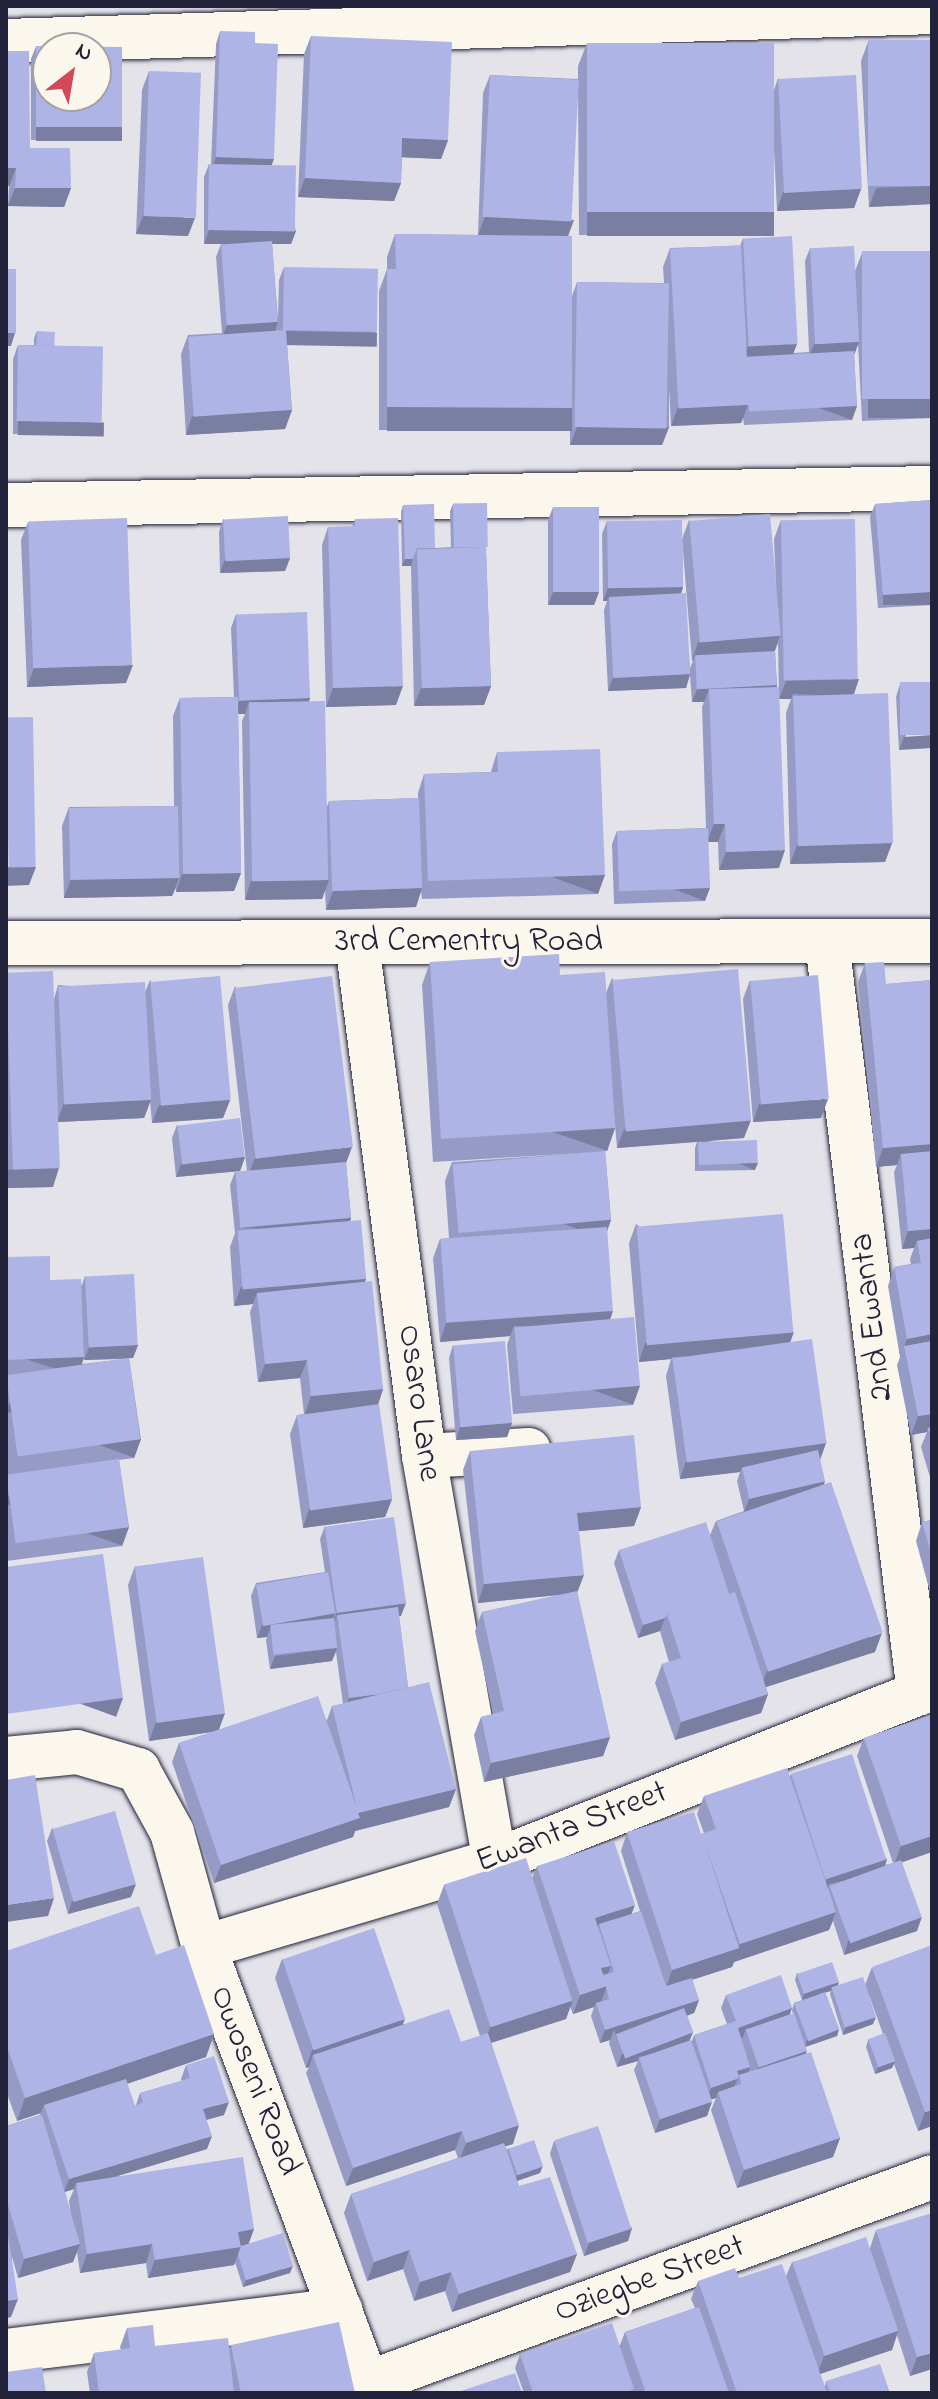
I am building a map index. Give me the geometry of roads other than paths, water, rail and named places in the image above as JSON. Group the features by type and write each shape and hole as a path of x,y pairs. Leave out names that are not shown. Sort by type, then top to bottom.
{"street":[{"path":"6,41 932,12"},
{"path":"6,505 932,488"},
{"name":"3rd Cementry Road","path":"6,943 932,941"},
{"name":"2nd Ewanta","path":"827,942 926,1690"},
{"name":"Osaro Lane","path":"357,943 424,1456 495,1861"},
{"path":"424,1456 567,1448"},
{"name":"Ewanta Street","path":"204,1947 495,1861 926,1690"},
{"name":"Owoseni Road","path":"6,1759 77,1752 138,1770 172,1832 204,1947 370,2388"},
{"name":"Oziegbe Street","path":"370,2388 932,2177"},
{"path":"6,2351 340,2310"}]}
